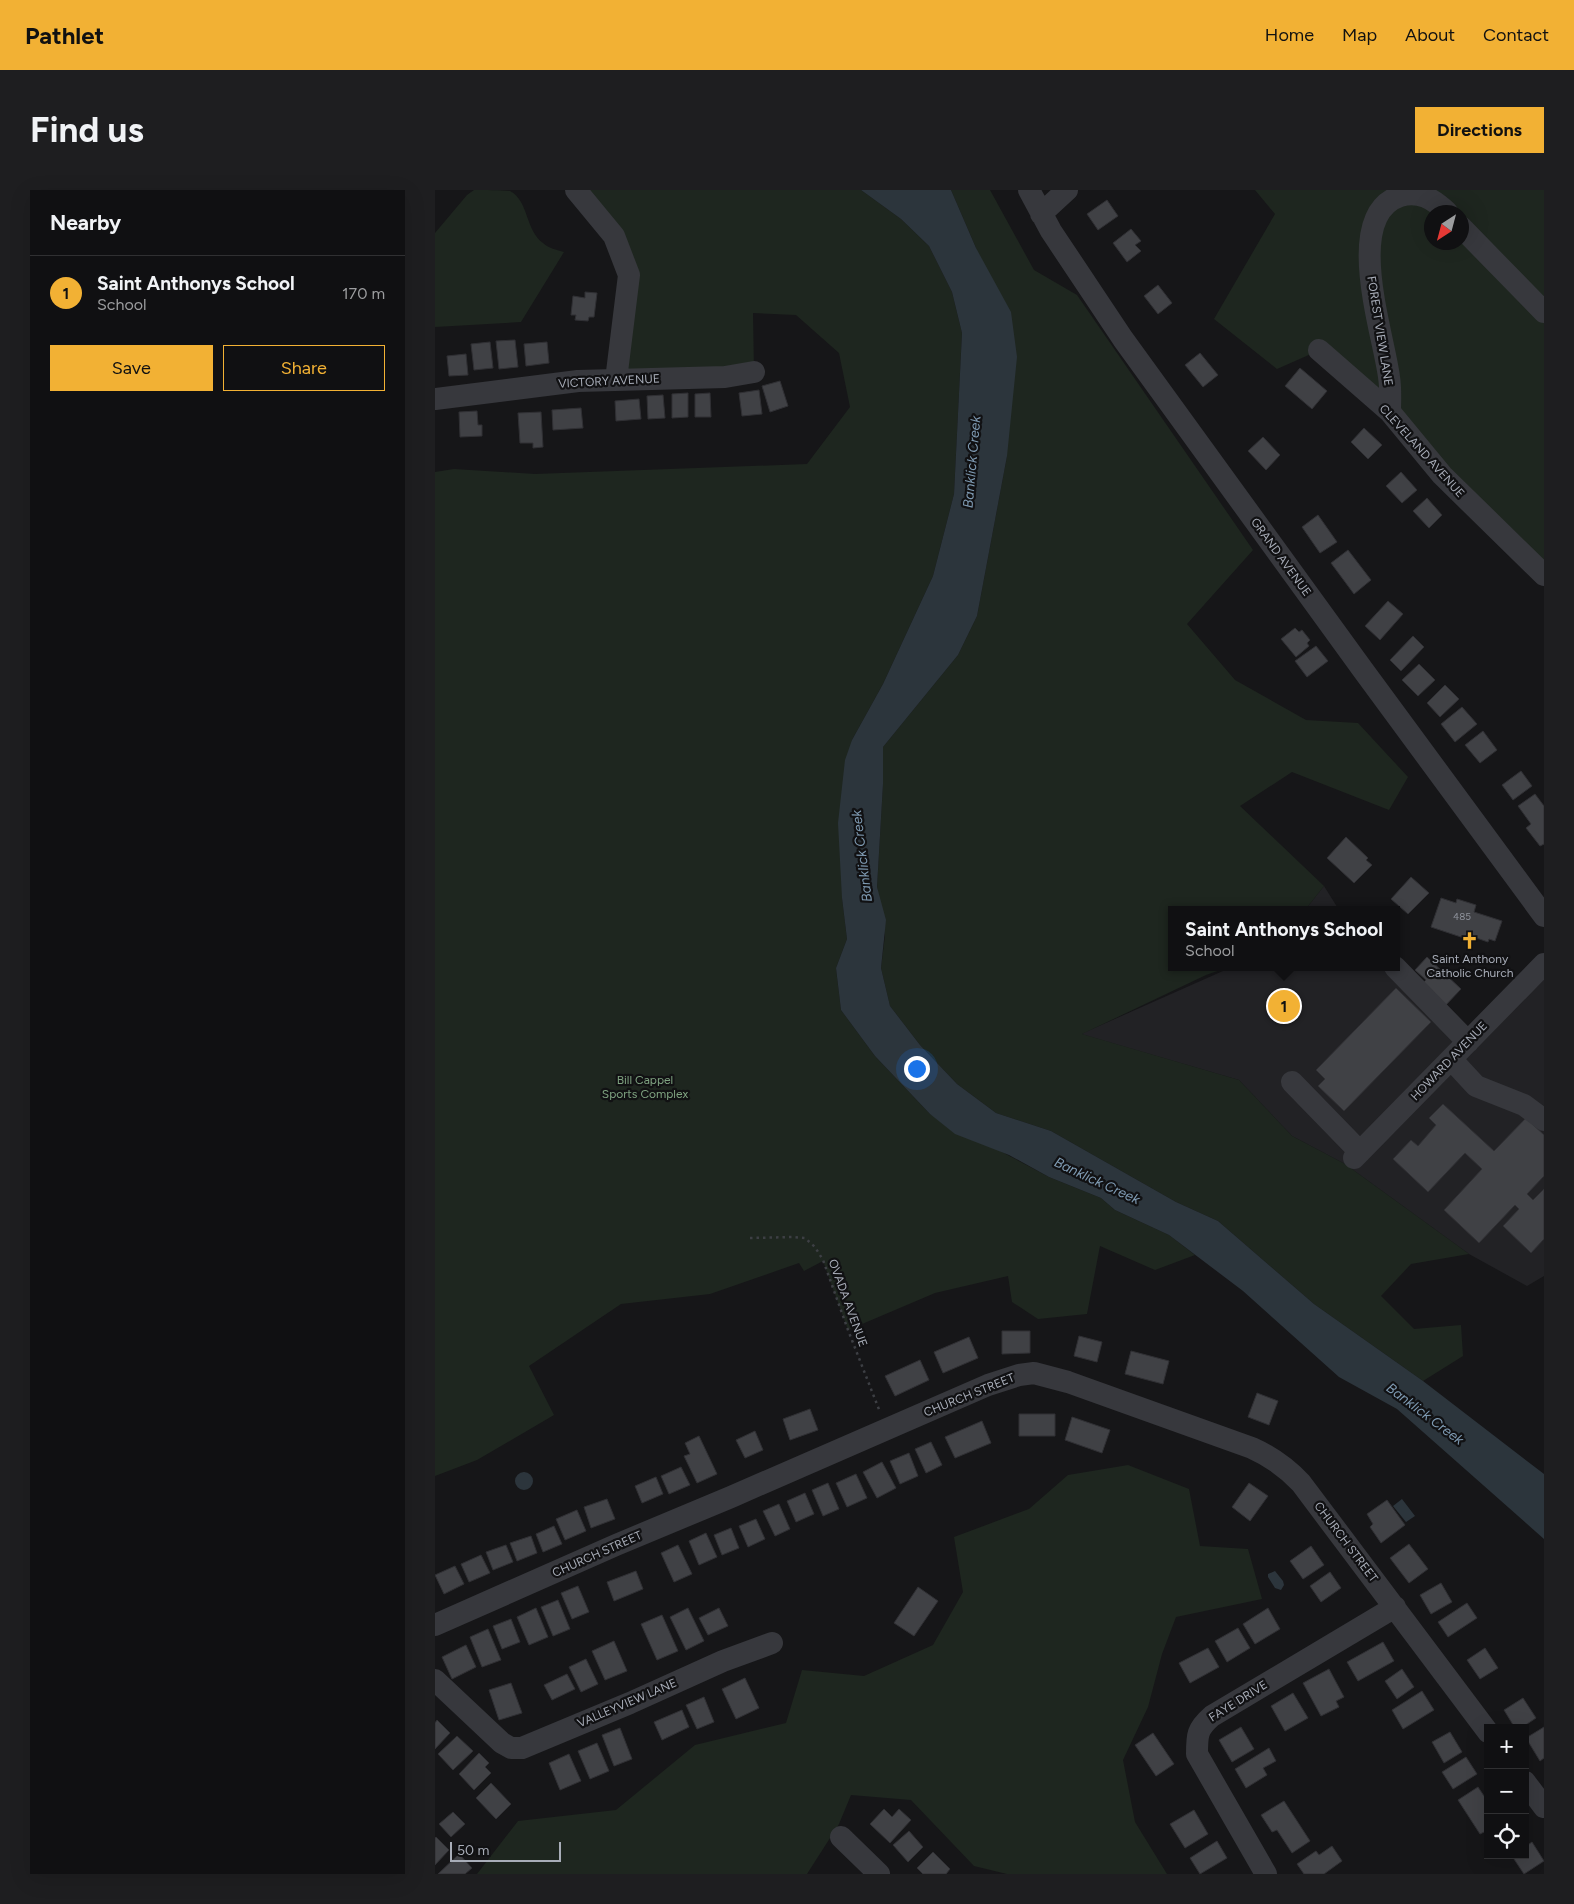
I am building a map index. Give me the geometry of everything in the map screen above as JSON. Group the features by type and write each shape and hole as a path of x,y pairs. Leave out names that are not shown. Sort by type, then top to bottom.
{"street":[{"path":"576,190 614,236 629,275 616,380"},
{"name":"GRAND AVENUE","path":"1029,190 1041,214 1123,339 1544,916"},
{"path":"1041,214 1067,190"},
{"name":"FOREST VIEW LANE","path":"1390,412 1389,378 1370,278 1369,244 1373,225 1385,205 1394,198 1408,193 1420,193 1439,205"},
{"path":"1469,235 1544,312"},
{"name":"CLEVELAND AVENUE","path":"1319,350 1390,412 1442,475 1544,575"},
{"name":"VICTORY AVENUE","path":"435,399 578,381 725,377 754,372"},
{"name":"HOWARD AVENUE","path":"1292,1082 1357,1155 1544,964"},
{"path":"1399,971 1467,1042"},
{"path":"1451,1059 1476,1086 1525,1105 1544,1120"},
{"name":"CHURCH STREET","path":"435,1625 988,1385 1019,1375 1034,1373 1068,1382 1242,1444 1271,1456 1285,1466 1301,1483 1484,1727"},
{"name":"FAYE DRIVE","path":"1266,1874 1197,1754 1197,1734 1203,1724 1212,1716 1395,1607"},
{"name":"VALLEYVIEW LANE","path":"435,1680 486,1729 511,1748 522,1748 631,1703 723,1661 772,1643"},
{"path":"1529,1787 1544,1808"},
{"path":"841,1837 879,1874"}],"path":[{"name":"OVADA AVENUE","path":"750,1238 805,1238 815,1247 823,1260 887,1429"}],"shaded area":[{"path":"1324,886 1336,906 1308,906"},
{"path":"1544,964 1544,1276 1527,1286 1469,1254 1345,1164 1292,1136 1239,1080 1081,1034 1223,971 1394,971 1463,1047"}],"green space":[{"path":"474,190 510,191 521,202 537,237 547,246 564,252 521,322 435,327 435,233 467,195"},
{"name":"Bill Cappel Sports Complex","path":"576,190 861,190 901,219 929,246 952,292 962,333 954,494 933,576 883,684 852,740 842,898 847,939 836,968 841,1010 875,1056 930,1114 1049,1177 1101,1198 1115,1210 1169,1235 1195,1255 1155,1270 1100,1246 1087,1314 1038,1319 1012,1302 1008,1276 935,1293 848,1330 823,1261 804,1271 799,1263 710,1294 621,1304 529,1366 554,1415 477,1460 435,1476 435,472 454,469 535,474 807,464 850,407 839,353 796,315 753,313 754,372 616,380 629,275"},
{"path":"951,190 990,190 1034,270 1077,295 1253,550 1187,624 1235,680 1306,720 1358,723 1408,777 1389,810 1292,772 1240,806 1324,886 1308,906 1168,906 1168,971 1218,971 1082,1034 1239,1080 1292,1136 1345,1164 1469,1254 1411,1264 1381,1296 1414,1329 1461,1325 1463,1356 1423,1381 1314,1304 1218,1221 1176,1202 1051,1131 996,1113 957,1084 920,1045 890,1006 881,968 885,936 877,887 883,784 883,747 958,655 977,616 1007,456 976,248"},
{"path":"1255,190 1544,190 1544,575 1320,350 1277,369 1214,319 1275,214"},
{"path":"1128,1465 1189,1489 1200,1546 1248,1549 1262,1599 1176,1617 1162,1654 1148,1707 1123,1760 1135,1822 1167,1874 1007,1874 974,1866 911,1800 851,1795 839,1824 807,1874 477,1874 518,1821 616,1810 695,1745 786,1723 802,1670 864,1676 933,1645 963,1592 954,1537 1029,1509 1068,1475"}],"water":[{"name":"Banklick Creek","path":"861,190 951,190 976,248 1011,312 1017,357 1007,456 977,616 958,655 883,747 883,784 877,887 886,920 881,968 890,1006 920,1045 957,1084 996,1113 1051,1131 1176,1202 1218,1221 1314,1304 1423,1381 1544,1474 1544,1539 1397,1409 1339,1377 1243,1291 1169,1235 1115,1210 1101,1198 1049,1177 1009,1155 955,1134 930,1114 875,1056 841,1010 836,968 847,939 842,898 838,823 845,760 852,740 883,684 933,576 954,494 962,333 952,292 929,246 901,219"},
{"path":"524,1472 530,1475 533,1481 530,1487 524,1490 518,1487 515,1481 518,1475"},
{"path":"1402,1499 1415,1516 1406,1522 1393,1506"},
{"path":"1275,1571 1283,1581 1284,1585 1281,1590 1275,1588 1268,1577 1268,1574"}],"building":[{"path":"1107,200 1118,216 1098,230 1087,214"},
{"path":"1131,229 1141,241 1135,245 1141,251 1127,262 1113,243"},
{"path":"1158,285 1172,303 1158,314 1144,296"},
{"path":"585,292 597,293 594,317 589,317 588,321 575,320 576,315 571,315 573,296 585,298"},
{"path":"515,340 518,367 499,369 496,341"},
{"path":"490,342 493,368 474,370 471,344"},
{"path":"547,342 549,363 526,366 524,344"},
{"path":"1200,353 1218,375 1203,387 1185,365"},
{"path":"466,354 468,375 449,376 447,356"},
{"path":"1300,368 1327,391 1312,409 1285,386"},
{"path":"780,381 788,406 770,412 762,386"},
{"path":"759,390 762,414 742,416 739,393"},
{"path":"688,393 688,417 672,418 672,394"},
{"path":"710,393 711,417 695,417 695,394"},
{"path":"663,395 665,418 648,419 647,396"},
{"path":"639,399 641,419 616,421 615,401"},
{"path":"581,408 583,428 553,430 552,410"},
{"path":"477,411 478,425 482,425 482,436 460,437 459,412"},
{"path":"541,412 543,447 533,448 533,443 520,443 518,413"},
{"path":"1364,428 1382,445 1368,459 1351,442"},
{"path":"1263,437 1280,455 1266,470 1248,451"},
{"path":"1401,472 1417,490 1402,503 1386,486"},
{"path":"1427,498 1442,515 1429,528 1413,511"},
{"path":"1318,515 1337,542 1320,553 1302,527"},
{"path":"1348,550 1371,580 1354,594 1331,563"},
{"path":"1388,601 1403,614 1380,640 1365,626"},
{"path":"1295,628 1299,632 1302,630 1310,640 1307,643 1309,646 1296,657 1281,639"},
{"path":"1413,636 1424,647 1401,671 1390,660"},
{"path":"1316,646 1328,661 1307,677 1295,661"},
{"path":"1419,664 1435,680 1418,696 1402,680"},
{"path":"1445,685 1459,699 1440,717 1427,703"},
{"path":"1462,707 1477,724 1455,742 1441,724"},
{"path":"1483,731 1497,750 1480,763 1465,745"},
{"path":"1521,771 1532,786 1513,800 1502,785"},
{"path":"1535,794 1544,806 1544,844 1540,846 1526,828 1531,824 1518,806"},
{"path":"1346,837 1368,858 1366,860 1372,865 1354,883 1327,858"},
{"path":"1411,877 1429,893 1408,914 1391,899"},
{"path":"1441,898 1456,903 1457,899 1476,905 1474,912 1502,921 1495,941 1489,939 1488,942 1468,935 1467,939 1431,927"},
{"path":"1427,957 1461,989 1444,1007 1421,985 1426,980 1415,970"},
{"path":"1396,988 1431,1022 1344,1111 1318,1086 1325,1079 1316,1070"},
{"path":"1443,1104 1494,1151 1526,1118 1544,1135 1544,1176 1527,1194 1533,1200 1544,1189 1544,1239 1531,1253 1503,1226 1519,1209 1515,1205 1479,1243 1444,1210 1482,1169 1465,1153 1428,1192 1393,1159 1411,1140 1418,1146 1436,1125 1429,1118"},
{"path":"1002,1331 1030,1331 1030,1353 1002,1354"},
{"path":"1079,1336 1102,1342 1097,1362 1074,1356"},
{"path":"969,1337 978,1358 943,1373 934,1352"},
{"path":"1131,1351 1169,1361 1163,1384 1125,1374"},
{"path":"920,1360 929,1380 895,1396 885,1376"},
{"path":"1257,1393 1278,1401 1269,1425 1248,1417"},
{"path":"810,1409 818,1430 790,1440 783,1419"},
{"path":"1019,1414 1055,1414 1055,1436 1019,1436"},
{"path":"1072,1417 1110,1430 1102,1453 1065,1440"},
{"path":"982,1421 991,1443 955,1458 945,1437"},
{"path":"755,1431 763,1450 745,1458 736,1440"},
{"path":"699,1436 717,1474 697,1483 684,1456 690,1454 685,1443"},
{"path":"931,1442 942,1465 926,1473 915,1449"},
{"path":"909,1453 918,1476 900,1484 890,1461"},
{"path":"882,1462 896,1488 877,1498 863,1472"},
{"path":"681,1467 690,1485 669,1494 661,1476"},
{"path":"856,1474 867,1498 847,1507 836,1483"},
{"path":"656,1477 663,1494 642,1503 635,1486"},
{"path":"828,1483 839,1509 823,1516 812,1490"},
{"path":"1249,1483 1268,1496 1250,1521 1232,1507"},
{"path":"805,1493 814,1514 796,1522 787,1501"},
{"path":"607,1499 615,1519 591,1528 584,1507"},
{"path":"1387,1500 1405,1525 1381,1543 1370,1527 1373,1524 1367,1514"},
{"path":"779,1504 790,1529 775,1536 763,1511"},
{"path":"577,1510 586,1531 565,1540 556,1519"},
{"path":"756,1519 765,1539 748,1547 739,1526"},
{"path":"554,1526 562,1544 543,1552 536,1534"},
{"path":"731,1528 739,1548 722,1555 714,1535"},
{"path":"706,1533 717,1557 699,1565 689,1541"},
{"path":"531,1536 537,1553 517,1561 510,1543"},
{"path":"1409,1544 1428,1569 1409,1583 1390,1558"},
{"path":"506,1545 513,1562 493,1570 486,1552"},
{"path":"678,1545 692,1574 674,1582 661,1553"},
{"path":"1311,1546 1324,1565 1303,1579 1290,1561"},
{"path":"481,1555 490,1573 469,1582 461,1564"},
{"path":"455,1566 464,1584 444,1594 435,1575"},
{"path":"636,1571 643,1589 614,1601 607,1582"},
{"path":"1330,1572 1341,1588 1321,1602 1310,1586"},
{"path":"1441,1583 1452,1602 1431,1614 1420,1595"},
{"path":"578,1586 589,1612 572,1619 561,1593"},
{"path":"918,1587 938,1601 914,1636 894,1623"},
{"path":"558,1600 570,1629 553,1636 541,1607"},
{"path":"1467,1603 1477,1618 1448,1637 1438,1622"},
{"path":"536,1608 548,1637 529,1645 517,1617"},
{"path":"688,1608 704,1641 686,1650 670,1617"},
{"path":"719,1608 728,1626 708,1635 699,1618"},
{"path":"1268,1608 1280,1629 1255,1644 1243,1624"},
{"path":"662,1615 678,1651 657,1660 641,1624"},
{"path":"511,1619 520,1642 502,1649 493,1626"},
{"path":"1238,1628 1250,1648 1227,1662 1215,1641"},
{"path":"488,1629 501,1660 482,1667 470,1637"},
{"path":"614,1641 627,1671 605,1680 592,1651"},
{"path":"1383,1642 1394,1661 1358,1681 1347,1662"},
{"path":"466,1645 476,1667 452,1679 442,1657"},
{"path":"1208,1648 1219,1667 1190,1683 1179,1663"},
{"path":"1485,1648 1498,1668 1480,1679 1467,1660"},
{"path":"586,1659 598,1684 581,1692 569,1667"},
{"path":"1329,1669 1344,1697 1336,1701 1339,1707 1321,1716 1303,1683"},
{"path":"1402,1669 1414,1687 1397,1699 1385,1681"},
{"path":"567,1674 575,1689 552,1700 544,1685"},
{"path":"745,1678 759,1708 736,1719 722,1689"},
{"path":"511,1683 522,1713 499,1720 489,1690"},
{"path":"1422,1691 1434,1710 1403,1729 1392,1710"},
{"path":"1293,1693 1308,1718 1285,1731 1271,1706"},
{"path":"704,1697 714,1722 697,1729 686,1705"},
{"path":"1523,1698 1536,1718 1527,1724 1513,1724 1504,1710"},
{"path":"682,1710 689,1727 662,1740 654,1722"},
{"path":"437,1720 450,1733 435,1749 435,1723"},
{"path":"1241,1727 1254,1749 1232,1762 1219,1740"},
{"path":"1544,1727 1544,1758 1540,1761 1529,1743 1529,1736"},
{"path":"620,1728 632,1759 614,1766 602,1735"},
{"path":"1450,1732 1462,1752 1444,1763 1432,1742"},
{"path":"1153,1733 1174,1764 1156,1776 1135,1745"},
{"path":"457,1736 473,1751 453,1770 438,1754"},
{"path":"597,1743 609,1771 590,1779 578,1751"},
{"path":"1269,1748 1276,1761 1263,1768 1267,1775 1246,1788 1235,1769"},
{"path":"479,1753 489,1763 485,1767 491,1773 474,1790 459,1774"},
{"path":"569,1754 581,1781 560,1790 549,1763"},
{"path":"1466,1757 1477,1774 1453,1789 1442,1772"},
{"path":"491,1783 511,1804 496,1819 476,1798"},
{"path":"1478,1787 1484,1796 1484,1832 1480,1834 1458,1800"},
{"path":"1284,1801 1310,1841 1292,1853 1277,1830 1272,1832 1261,1815"},
{"path":"884,1809 892,1817 899,1809 911,1820 890,1843 870,1824"},
{"path":"1194,1810 1208,1834 1185,1848 1170,1824"},
{"path":"453,1812 465,1824 451,1837 439,1824"},
{"path":"909,1831 923,1847 908,1862 893,1845"},
{"path":"435,1838 449,1850 435,1865"},
{"path":"1217,1841 1227,1858 1200,1874 1190,1858"},
{"path":"1532,1842 1544,1861 1524,1874 1514,1859 1529,1859 1529,1844"},
{"path":"1332,1846 1342,1861 1324,1874 1304,1874 1297,1864 1316,1851 1319,1855"},
{"path":"933,1852 950,1869 946,1874 923,1874 917,1868"},
{"path":"459,1854 472,1868 465,1874 438,1874"}],"place":[{"name":"Saint Anthony Catholic Church","path":"1470,940"},
{"name":"Saint Anthonys School","path":"1284,1006"}]}
